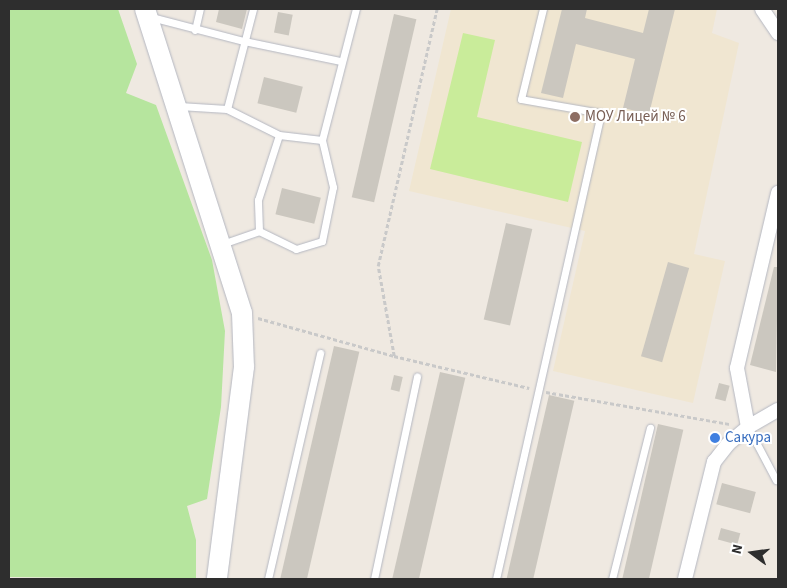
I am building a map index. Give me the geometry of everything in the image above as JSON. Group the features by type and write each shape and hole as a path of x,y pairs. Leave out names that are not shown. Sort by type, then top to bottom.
{"street":[{"path":"762,9 778,33"},
{"path":"147,13 222,244 242,313 244,367 217,579"},
{"path":"748,427 737,368 778,193"},
{"path":"685,579 714,462 728,444 748,427 778,410"}],"lane":[{"path":"195,30 200,9"},
{"path":"227,109 253,9"},
{"path":"222,244 259,231 296,249 322,241 333,187 322,140 356,9"},
{"path":"496,579 540,391 601,112 521,99 542,9"},
{"path":"147,13 195,30 341,61"},
{"path":"178,106 227,109 279,135 322,140"},
{"path":"259,231 258,200 279,135"},
{"path":"268,579 320,353"},
{"path":"374,579 417,377"},
{"path":"748,427 776,480"},
{"path":"612,579 650,428"}],"path":[{"path":"394,356 378,266 437,9"},
{"path":"242,313 394,356 540,391 748,427"}],"shaded area":[{"name":"МОУ Лицей № 6","path":"451,9 717,9 712,33 739,43 694,254 725,261 693,403 553,371 585,231 409,191"}],"green space":[{"path":"9,9 118,9 137,64 126,93 156,105 212,260 225,331 221,407 207,499 187,506 196,540 196,579 9,577"},
{"path":"463,33 495,40 477,117 582,142 568,202 430,169"}],"building":[{"path":"219,9 247,9 242,29 216,22"},
{"path":"562,9 587,9 585,18 643,33 649,9 675,9 649,114 623,108 635,59 576,44 563,98 541,93"},
{"path":"278,12 293,15 289,35 274,33"},
{"path":"394,14 416,19 374,202 352,197"},
{"path":"264,77 303,87 296,113 257,103"},
{"path":"282,188 321,198 314,224 275,214"},
{"path":"506,223 532,229 510,326 484,319"},
{"path":"668,262 689,268 662,362 641,356"},
{"path":"774,267 778,267 776,372 750,365"},
{"path":"334,346 359,352 307,579 280,579"},
{"path":"440,372 465,378 419,579 392,579"},
{"path":"394,375 403,377 399,392 391,390"},
{"path":"719,383 730,386 725,401 715,398"},
{"path":"549,395 574,401 533,579 507,579"},
{"path":"658,424 683,430 649,579 622,579"},
{"path":"722,483 756,492 750,513 716,504"},
{"path":"721,528 740,533 737,545 718,540"}],"place":[{"name":"МОУ Лицей № 6","path":"575,117"},
{"name":"Сакура","path":"715,438"}]}
